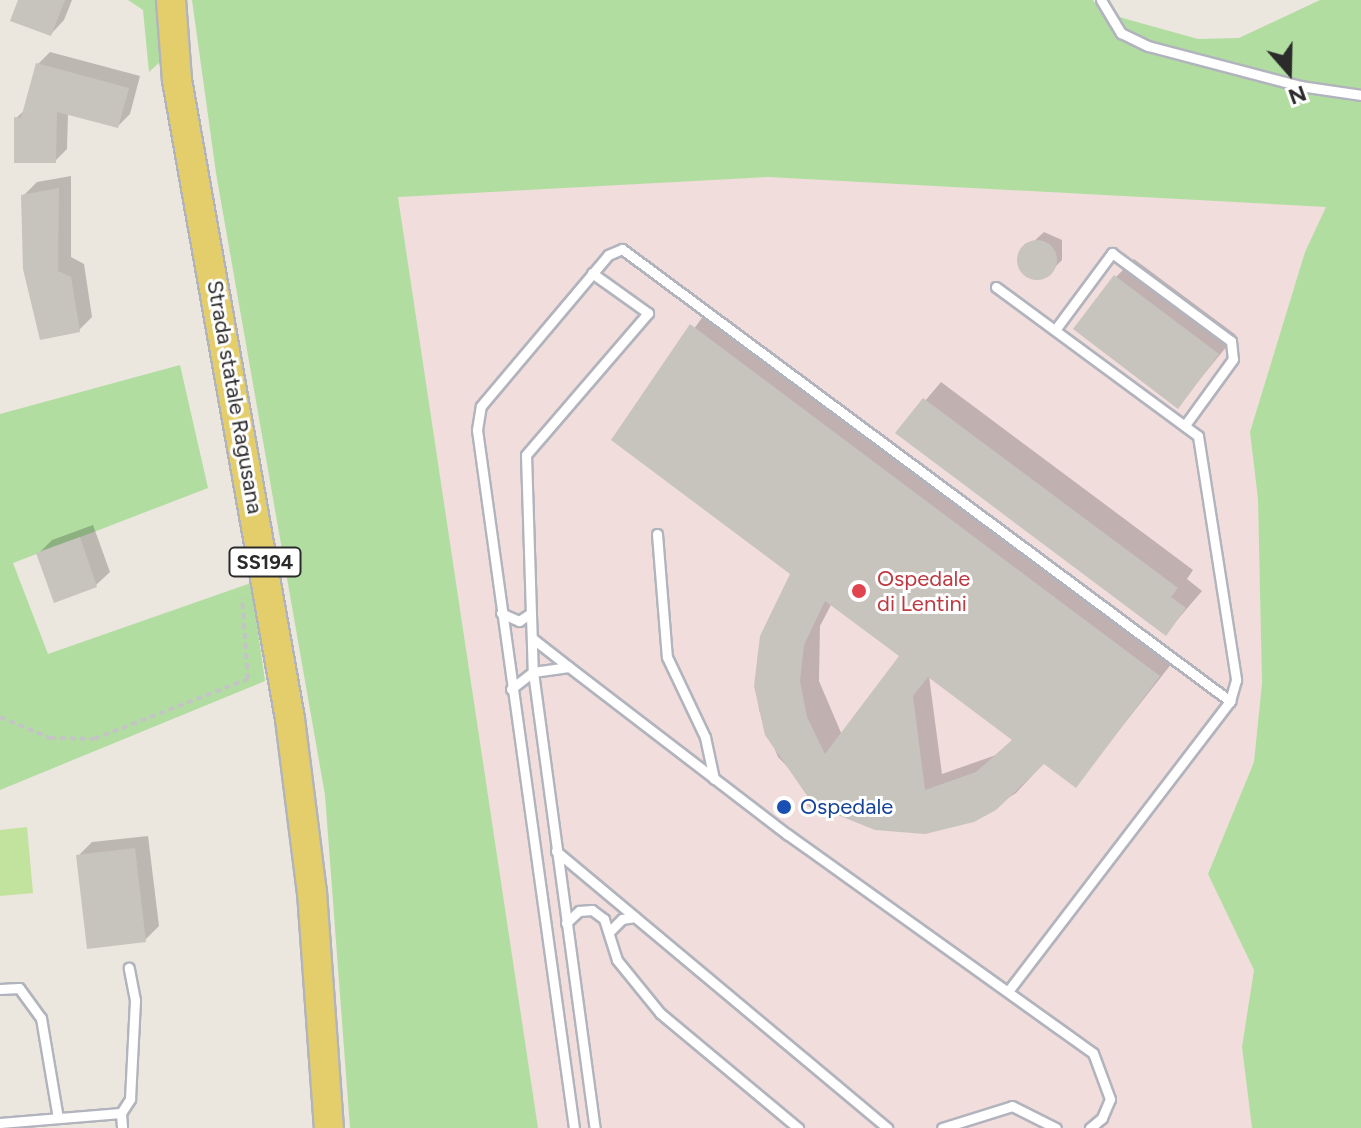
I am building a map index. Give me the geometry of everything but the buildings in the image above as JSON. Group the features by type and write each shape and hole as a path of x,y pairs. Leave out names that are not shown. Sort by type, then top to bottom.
{"main road":[{"name":"Strada statale Ragusana","path":"171,0 177,80 290,719 312,892 329,1128"}],"lane":[{"path":"1101,0 1121,33 1148,46 1300,86 1361,95"},
{"path":"574,1128 477,430 481,406 592,273 622,249 1230,701"},
{"path":"1055,330 1112,253 1231,341 1233,359 1185,425"},
{"path":"592,273 648,313 526,455 533,672 595,1128"},
{"path":"996,287 1198,436 1236,680 1230,701 1008,991"},
{"path":"657,534 667,657 705,737 714,779"},
{"path":"501,613 519,621 531,613"},
{"path":"532,638 714,779 1093,1053 1110,1099 1102,1118 1090,1128"},
{"path":"511,689 533,672 569,667"},
{"path":"556,851 887,1128"},
{"path":"566,923 579,911 592,910 604,919 617,960 660,1013 798,1128"},
{"path":"609,932 622,919 635,917"},
{"path":"122,1128 121,1113 131,1085 135,1000 129,968"},
{"path":"0,989 19,988 41,1018 58,1118"},
{"path":"942,1128 1012,1106 1056,1128"},
{"path":"0,1123 121,1113"}],"path":[{"path":"0,717 50,738 94,739 248,679 241,591"}],"shaded area":[{"name":"Ospedale di Lentini","path":"768,177 1326,207 1305,252 1250,431 1258,499 1262,683 1254,762 1208,874 1254,970 1242,1047 1252,1128 538,1128 398,196"}],"green space":[{"path":"128,0 157,0 161,61 149,72 143,10"},
{"path":"192,0 1093,0 1112,30 1145,52 1361,102 1361,1128 1252,1128 1242,1047 1254,970 1208,874 1254,762 1262,683 1258,499 1250,432 1305,252 1326,207 768,177 398,197 538,1128 350,1128 325,795 216,173"},
{"path":"1320,0 1361,0 1361,89 1303,81 1133,37 1119,17 1198,39 1239,38"},
{"path":"180,365 208,488 13,563 48,654 251,583 265,681 0,790 0,414"},
{"path":"27,827 33,893 0,896 0,830"}],"place":[{"name":"Ospedale di Lentini","path":"859,591"},
{"name":"Ospedale","path":"784,807"}]}
